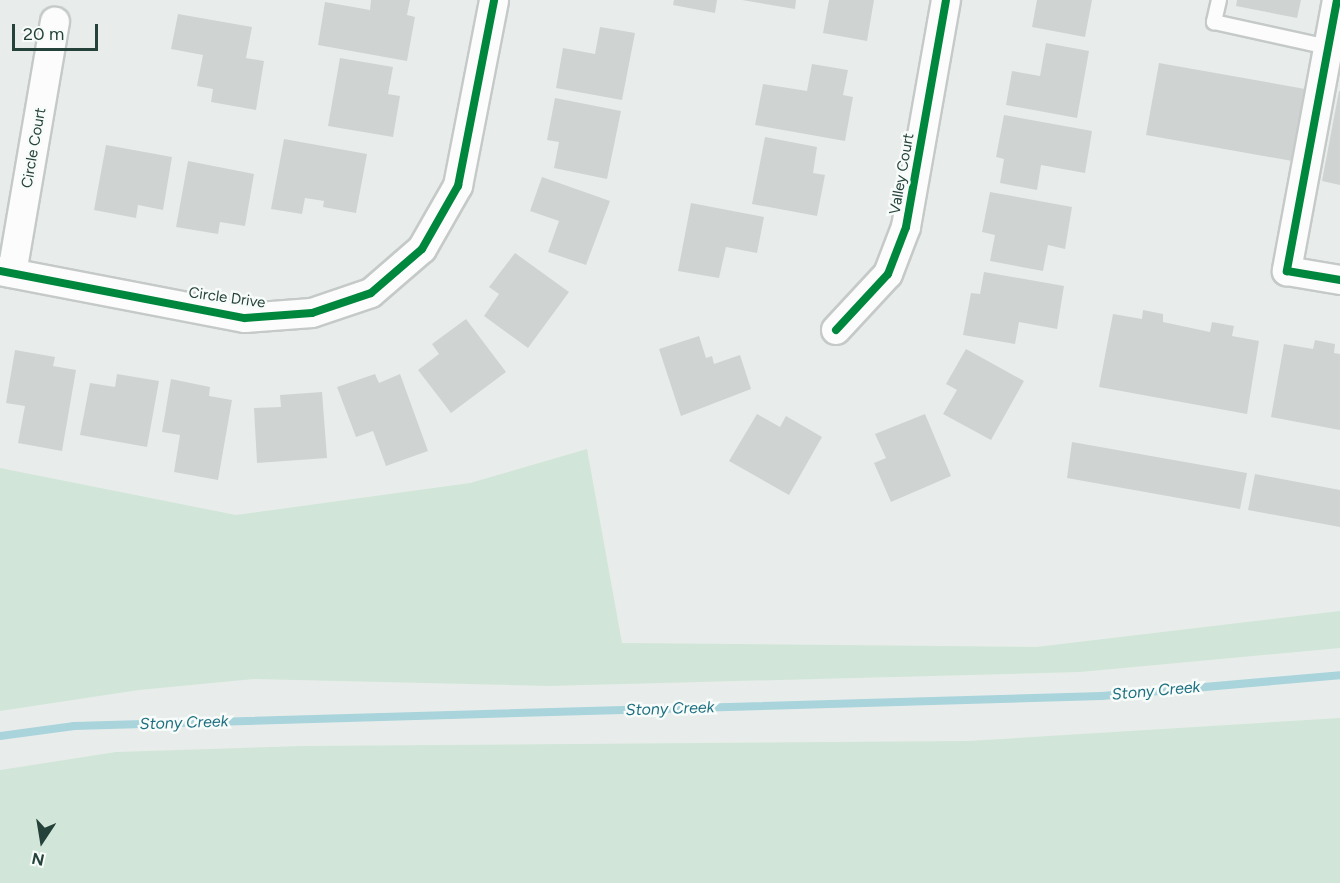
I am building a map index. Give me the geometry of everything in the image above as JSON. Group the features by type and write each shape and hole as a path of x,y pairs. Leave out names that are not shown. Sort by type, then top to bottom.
{"street":[{"name":"Circle Drive","path":"6,272 245,318 312,313 371,293 422,249 458,186 494,0"},
{"name":"Valley Court","path":"836,330 888,274 906,227 946,0"},
{"path":"1337,0 1287,270 1340,280"},
{"name":"Circle Court","path":"6,272 55,22"}],"lane":[{"path":"1219,0 1214,22 1328,47"}],"green space":[{"path":"587,449 622,643 1036,647 1340,611 1340,648 1080,672 549,686 254,679 139,690 0,711 0,468 236,515 470,483"},
{"path":"1340,718 1340,883 0,883 0,770 116,752 302,746 968,741"}],"building":[{"path":"371,0 410,0 407,15 415,17 407,61 318,45 325,2 370,10"},
{"path":"674,0 717,0 715,13 673,5"},
{"path":"742,0 796,0 795,9"},
{"path":"829,0 874,0 867,41 823,33"},
{"path":"1037,0 1092,0 1085,37 1032,27"},
{"path":"1237,0 1301,0 1297,18 1236,6"},
{"path":"178,14 252,27 246,58 264,61 256,110 211,102 213,89 197,86 203,55 171,49"},
{"path":"600,27 635,33 622,100 556,88 563,48 595,54"},
{"path":"1046,43 1089,51 1077,118 1006,105 1012,71 1040,76"},
{"path":"340,58 393,67 388,94 400,96 393,137 328,126"},
{"path":"1159,63 1305,89 1292,161 1146,135"},
{"path":"812,64 848,70 843,95 853,97 845,141 755,125 763,84 807,91"},
{"path":"1340,91 1340,185 1322,181"},
{"path":"555,98 621,111 607,179 554,168 559,142 547,140"},
{"path":"1004,115 1092,131 1085,173 1041,165 1037,190 1000,183 1004,159 996,157"},
{"path":"765,137 817,147 813,173 825,175 817,216 752,204"},
{"path":"284,139 367,154 356,213 323,207 324,201 305,198 302,214 271,209"},
{"path":"106,145 172,157 163,210 138,205 136,218 94,210"},
{"path":"188,161 254,174 245,226 220,222 218,234 176,227"},
{"path":"542,177 610,201 586,265 548,252 559,221 530,211"},
{"path":"990,192 1072,207 1065,249 1048,245 1043,271 990,261 995,235 982,232"},
{"path":"691,203 764,217 757,253 726,247 719,278 678,271"},
{"path":"515,253 569,292 528,348 484,316 499,294 489,287"},
{"path":"984,272 1064,286 1057,329 1019,322 1015,344 963,335 971,293 980,294"},
{"path":"1143,310 1163,314 1163,322 1210,332 1212,322 1234,326 1232,336 1259,341 1247,414 1099,387 1113,314 1142,319"},
{"path":"466,319 506,372 451,413 418,370 439,354 432,344"},
{"path":"699,336 706,358 712,356 714,364 740,355 751,389 681,416 659,349"},
{"path":"1315,340 1335,344 1334,353 1340,354 1340,430 1271,417 1284,344 1313,349"},
{"path":"966,349 1024,381 991,440 943,414 957,390 946,384"},
{"path":"15,350 55,357 53,366 76,370 62,451 18,443 25,406 6,403"},
{"path":"117,374 159,381 147,447 80,435 90,383 115,387"},
{"path":"375,374 379,383 400,374 428,451 386,466 373,431 356,437 337,387"},
{"path":"171,379 210,387 209,396 232,400 218,480 174,472 180,435 162,432"},
{"path":"322,392 327,458 257,463 254,408 281,407 280,395"},
{"path":"757,414 780,427 786,416 822,437 789,495 729,461"},
{"path":"925,414 951,476 891,502 874,463 886,458 875,434"},
{"path":"1072,442 1247,473 1240,509 1067,478"},
{"path":"1255,474 1340,490 1340,527 1248,510"}],"waterway":[{"name":"Stony Creek","path":"0,736 74,726 1102,696 1340,675"}],"cycle path":[{"path":"0,271 245,318 312,313 371,293 422,249 458,186 494,0"},
{"path":"836,330 888,274 906,227 946,0"},
{"path":"1337,0 1287,271 1340,280"}]}
